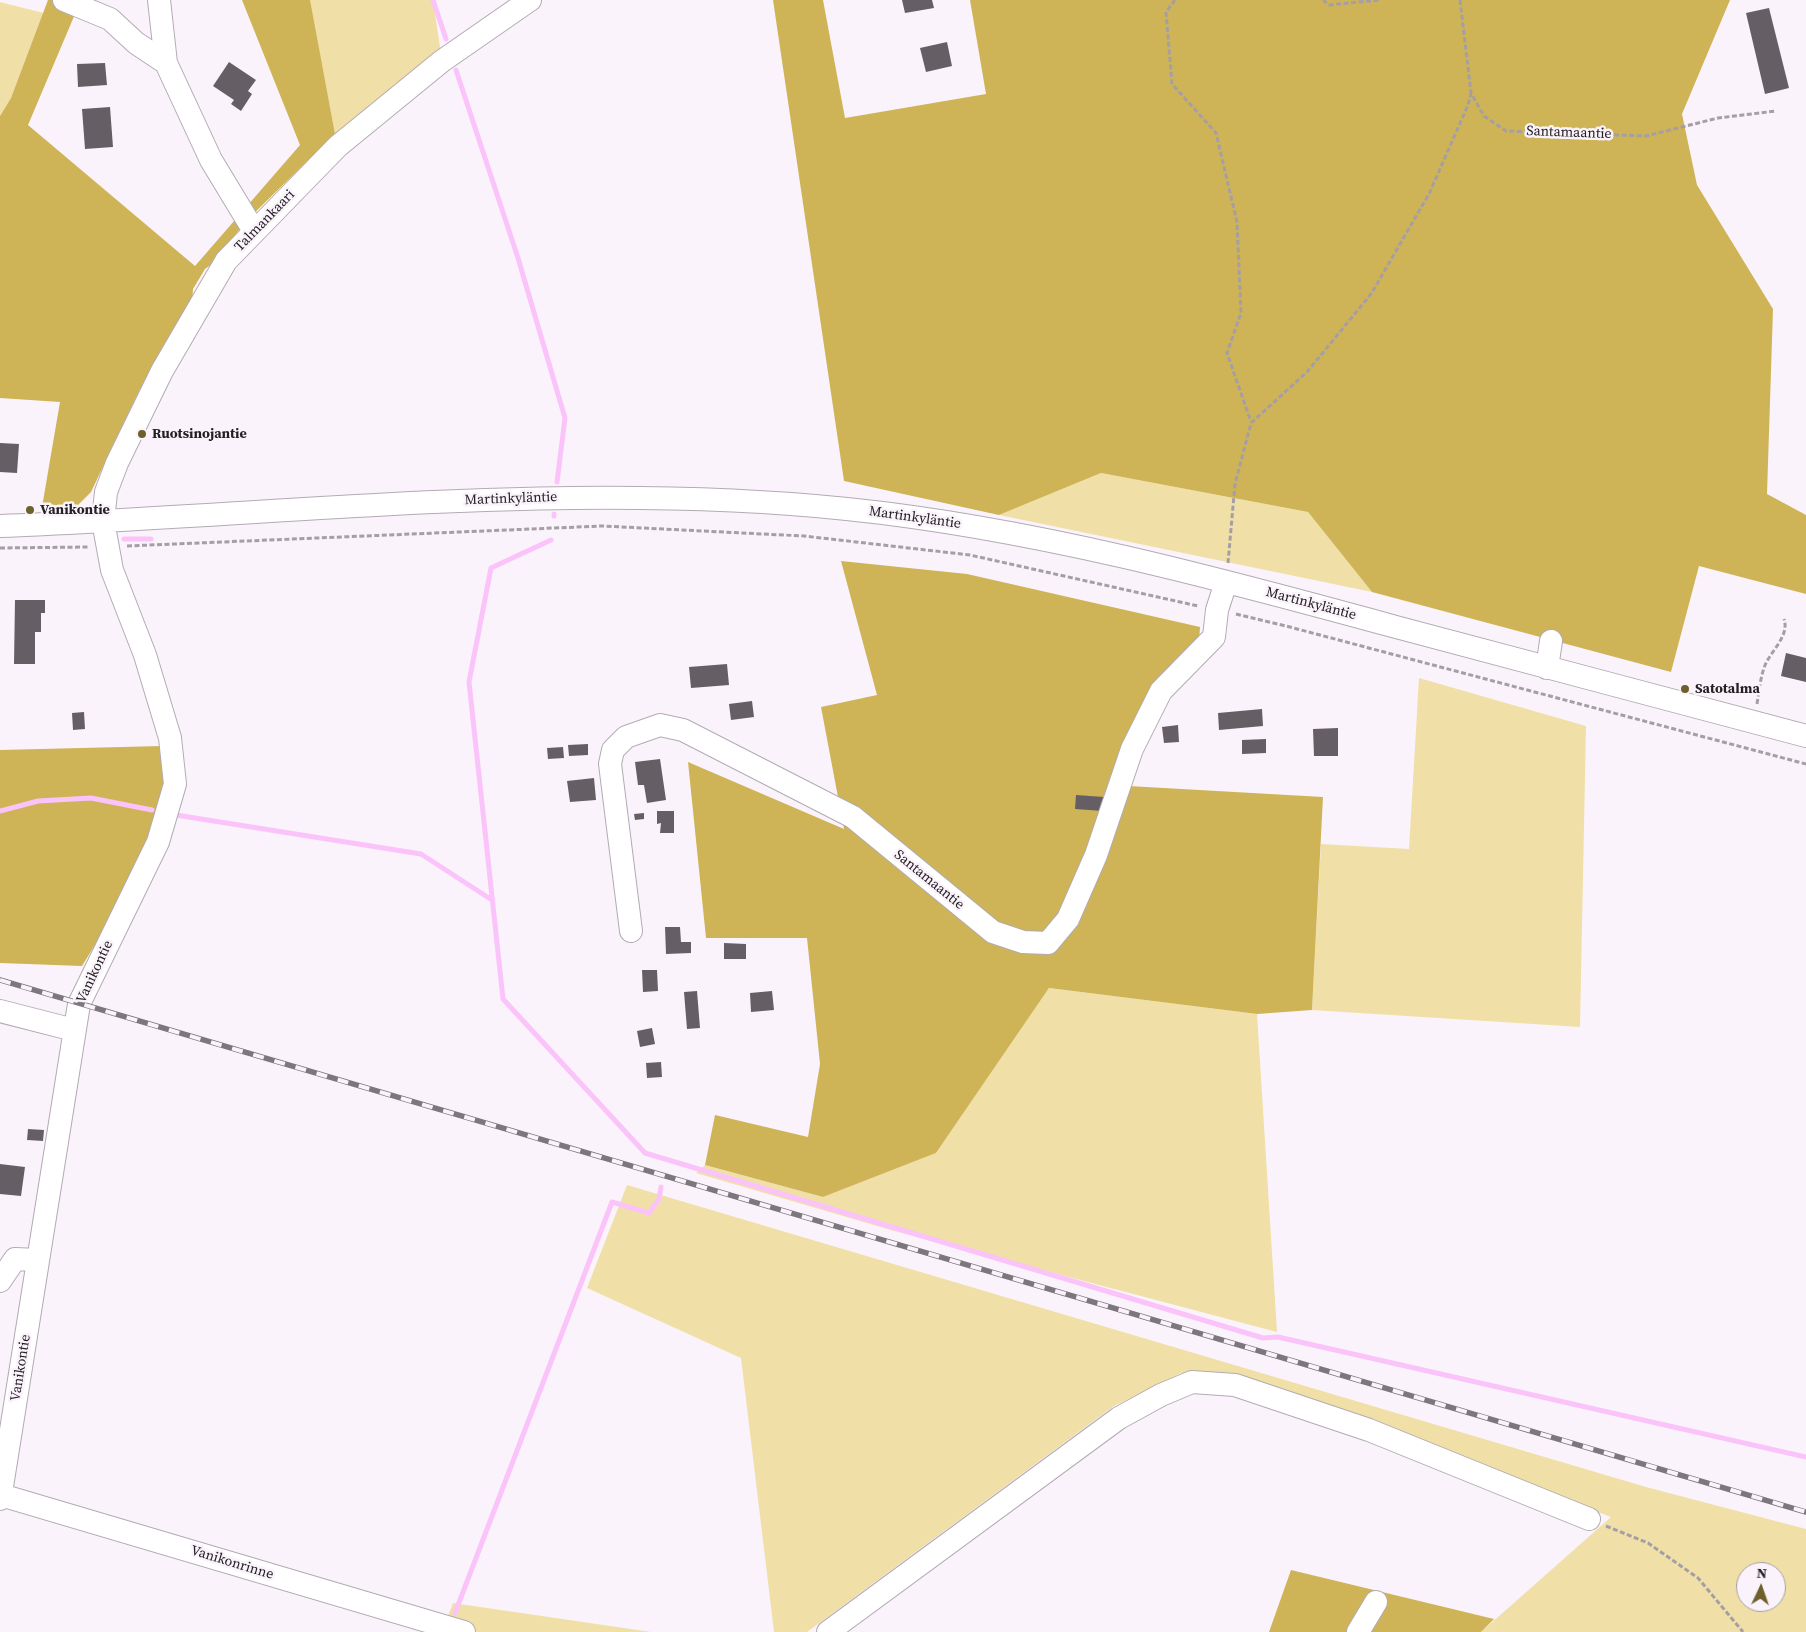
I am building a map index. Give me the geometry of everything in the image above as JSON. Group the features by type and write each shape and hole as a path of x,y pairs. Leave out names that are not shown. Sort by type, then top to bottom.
{"street":[{"path":"64,0 110,19 136,43 166,63"},
{"path":"159,0 166,63 211,160 254,231"},
{"name":"Talmankaari","path":"103,522 106,492 114,471 162,371 226,261 338,146 442,61 530,0"},
{"name":"Martinkyläntie","path":"0,526 103,522 468,500 601,497 729,501 847,509 996,530 1226,582 1806,736"},
{"name":"Vanikontie","path":"0,1497 79,1004 158,842 175,784 170,738 145,655 112,570 103,522"},
{"name":"Santamaantie","path":"631,931 610,764 613,750 626,737 646,728 660,726 683,730 853,817 993,932 1023,942 1048,943 1068,919 1096,855 1132,749 1161,691 1214,637 1217,610 1226,582"},
{"path":"1548,668 1552,641"},
{"path":"0,1011 74,1030"},
{"path":"0,1281 15,1259 38,1260"},
{"path":"828,1632 1119,1418 1161,1395 1192,1382 1235,1385 1369,1430 1589,1519"},
{"name":"Vanikonrinne","path":"0,1497 464,1632"},
{"path":"1358,1632 1376,1602"}],"path":[{"path":"1175,0 1166,12 1172,84 1216,133 1237,222 1241,313 1227,352 1251,423"},
{"path":"1323,0 1330,5 1380,0"},
{"name":"Santamaantie","path":"1460,0 1471,93 1484,116 1506,131 1646,136 1718,118 1776,111"},
{"path":"1226,582 1235,484 1251,423 1307,372 1371,294 1429,194 1468,105 1471,93"},
{"path":"0,548 196,544 602,526 804,536 970,555 1296,628 1806,764"},
{"path":"196,538 196,544"},
{"path":"1754,722 1764,667 1772,649 1784,634 1786,626 1784,619"},
{"path":"1589,1519 1648,1543 1698,1578 1743,1632"}],"shaded area":[{"path":"48,0 81,0 28,125 195,266 300,145 242,0 310,0 335,134 245,222 216,261 205,269 193,289 192,304 139,391 91,492 78,505 42,507 60,402 0,398 0,116 11,98"},
{"path":"309,0 433,0 442,61 335,134"},
{"path":"773,0 823,0 845,118 986,94 970,0 1730,0 1682,114 1697,185 1773,309 1767,494 1806,515 1806,594 1699,566 1671,672 1372,592 1308,512 1101,473 999,515 844,481"},
{"path":"0,2 44,13 11,98 0,116"},
{"path":"1101,473 1308,512 1372,592 999,515"},
{"path":"841,561 967,574 1200,627 1199,642 1111,785 1323,797 1312,1010 1257,1014 1049,988 936,1153 823,1197 705,1165 715,1115 808,1137 820,1064 807,938 706,938 688,762 844,829 821,707 877,695"},
{"path":"1419,678 1586,726 1580,1027 1312,1010 1321,844 1409,849"},
{"path":"170,738 158,842 82,966 0,963 0,750 162,746"},
{"path":"1049,988 1257,1014 1277,1332 891,1230 696,1173 705,1165 823,1197 936,1153"},
{"path":"627,1185 1646,1487 1806,1529 1806,1632 1481,1632 1611,1517 1240,1377 1181,1373 1114,1406 807,1632 774,1632 741,1358 587,1288"},
{"path":"1291,1570 1494,1619 1481,1632 1269,1632"},
{"path":"453,1603 651,1632 442,1632"}],"building":[{"path":"902,0 932,0 934,8 905,13"},
{"path":"1769,8 1789,88 1765,94 1746,13"},
{"path":"947,42 952,66 926,72 920,48"},
{"path":"229,62 256,80 248,91 252,94 241,111 231,104 234,100 213,86"},
{"path":"105,63 107,85 78,87 77,64"},
{"path":"110,107 113,147 85,149 82,109"},
{"path":"0,443 19,444 17,473 0,472"},
{"path":"15,600 45,600 45,613 41,613 41,632 35,632 35,664 14,664"},
{"path":"1786,653 1806,658 1806,682 1781,676"},
{"path":"727,664 729,685 691,688 689,667"},
{"path":"752,701 754,717 731,720 729,704"},
{"path":"1262,709 1263,726 1219,730 1218,713"},
{"path":"84,712 85,729 73,730 72,713"},
{"path":"1178,725 1179,742 1164,743 1162,727"},
{"path":"1338,728 1338,756 1314,756 1313,729"},
{"path":"1266,739 1266,753 1242,754 1242,740"},
{"path":"588,744 588,755 569,756 568,745"},
{"path":"563,747 564,758 548,759 547,748"},
{"path":"660,759 666,800 647,803 644,785 638,785 635,762"},
{"path":"594,778 596,800 570,802 567,781"},
{"path":"1076,795 1104,797 1103,811 1075,809"},
{"path":"657,811 674,811 674,833 660,833 661,823 657,824"},
{"path":"644,813 644,819 635,820 634,814"},
{"path":"665,927 680,927 681,942 691,942 691,953 666,954"},
{"path":"724,943 746,944 746,959 724,959"},
{"path":"642,970 657,970 658,991 643,992"},
{"path":"697,991 700,1028 687,1029 684,992"},
{"path":"772,991 774,1010 751,1012 750,993"},
{"path":"652,1028 655,1044 640,1047 637,1031"},
{"path":"661,1062 662,1077 647,1078 646,1063"},
{"path":"28,1129 44,1130 43,1141 27,1140"},
{"path":"0,1164 25,1167 21,1196 0,1194"}],"waterway":[{"path":"433,0 446,39"},
{"path":"456,70 518,258 565,418 557,482"},
{"path":"124,539 151,539"},
{"path":"551,540 491,568 469,682 503,999 645,1153 1263,1338 1278,1337 1806,1457"},
{"path":"0,811 38,801 91,798 152,810"},
{"path":"176,815 421,854 492,900"},
{"path":"455,1613 612,1202 649,1213 659,1199 661,1187"}],"railway":[{"path":"0,980 1806,1512"}],"place":[{"name":"Ruotsinojantie","path":"142,434"},
{"name":"Vanikontie","path":"30,510"},
{"name":"Satotalma","path":"1685,689"}]}
